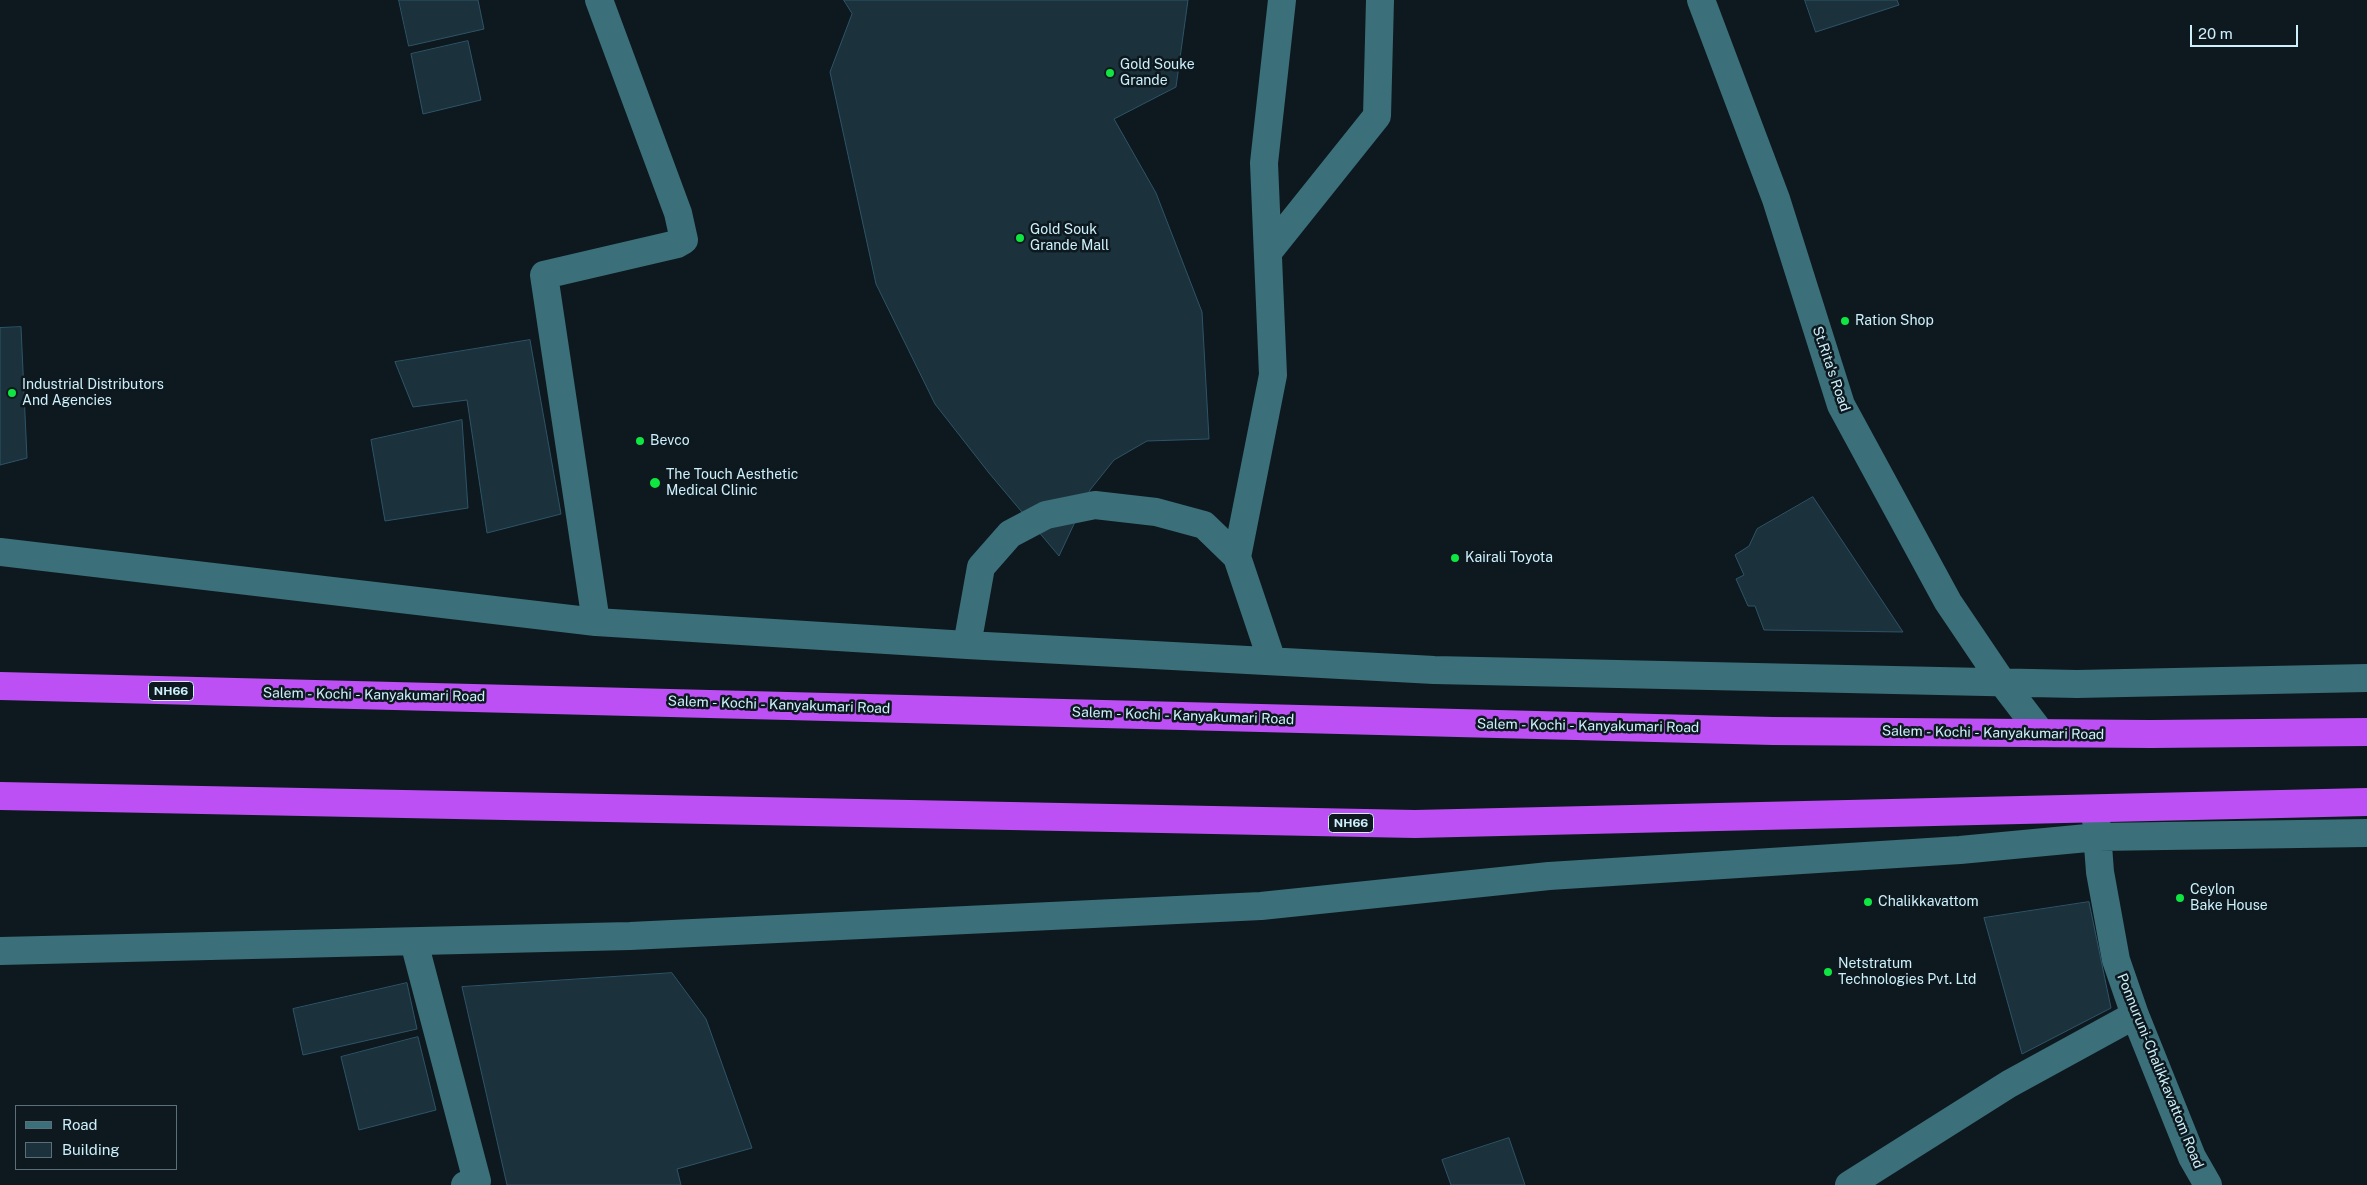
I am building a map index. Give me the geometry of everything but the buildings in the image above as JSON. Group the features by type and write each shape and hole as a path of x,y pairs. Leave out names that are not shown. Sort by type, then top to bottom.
{"highway":[{"name":"Salem - Kochi - Kanyakumari Road","path":"0,686 342,693 1346,721 1772,730 2041,733 2367,732"},
{"name":"NH66","path":"0,796 1415,824 1729,815 2367,802"}],"street":[{"path":"596,622 544,275 677,244 684,240 678,213 599,0"},
{"path":"1237,557 1273,375 1264,163 1282,0"},
{"path":"1269,251 1377,116 1380,0"},
{"name":"St.Rita's Road","path":"1701,0 1776,199 1841,405 1948,602 2002,682 2041,733"},
{"path":"967,645 981,567 1010,534 1046,516 1095,505 1156,512 1204,525 1237,557 1272,661"},
{"path":"0,552 596,622 967,645 1434,670 2077,684 2367,678"},
{"name":"Ponnuruni-Chalikkavattom Road","path":"2095,808 2100,872 2116,960 2135,1015 2192,1157 2208,1185"},
{"path":"0,951 630,936 1261,906 1549,876 1960,850 2098,837 2367,833"},
{"path":"414,942 474,1184"},
{"path":"1849,1185 2008,1084 2135,1015"}],"place":[{"name":"Gold Souke Grande","path":"1110,73"},
{"name":"Gold Souk Grande Mall","path":"1020,238"},
{"name":"Ration Shop","path":"1845,321"},
{"name":"Industrial Distributors And Agencies","path":"12,393"},
{"name":"Bevco","path":"640,441"},
{"name":"The Touch Aesthetic Medical Clinic","path":"655,483"},
{"name":"Kairali Toyota","path":"1455,558"},
{"name":"Ceylon Bake House","path":"2180,898"},
{"name":"Chalikkavattom","path":"1868,902"},
{"name":"Netstratum Technologies Pvt. Ltd","path":"1828,972"}]}
